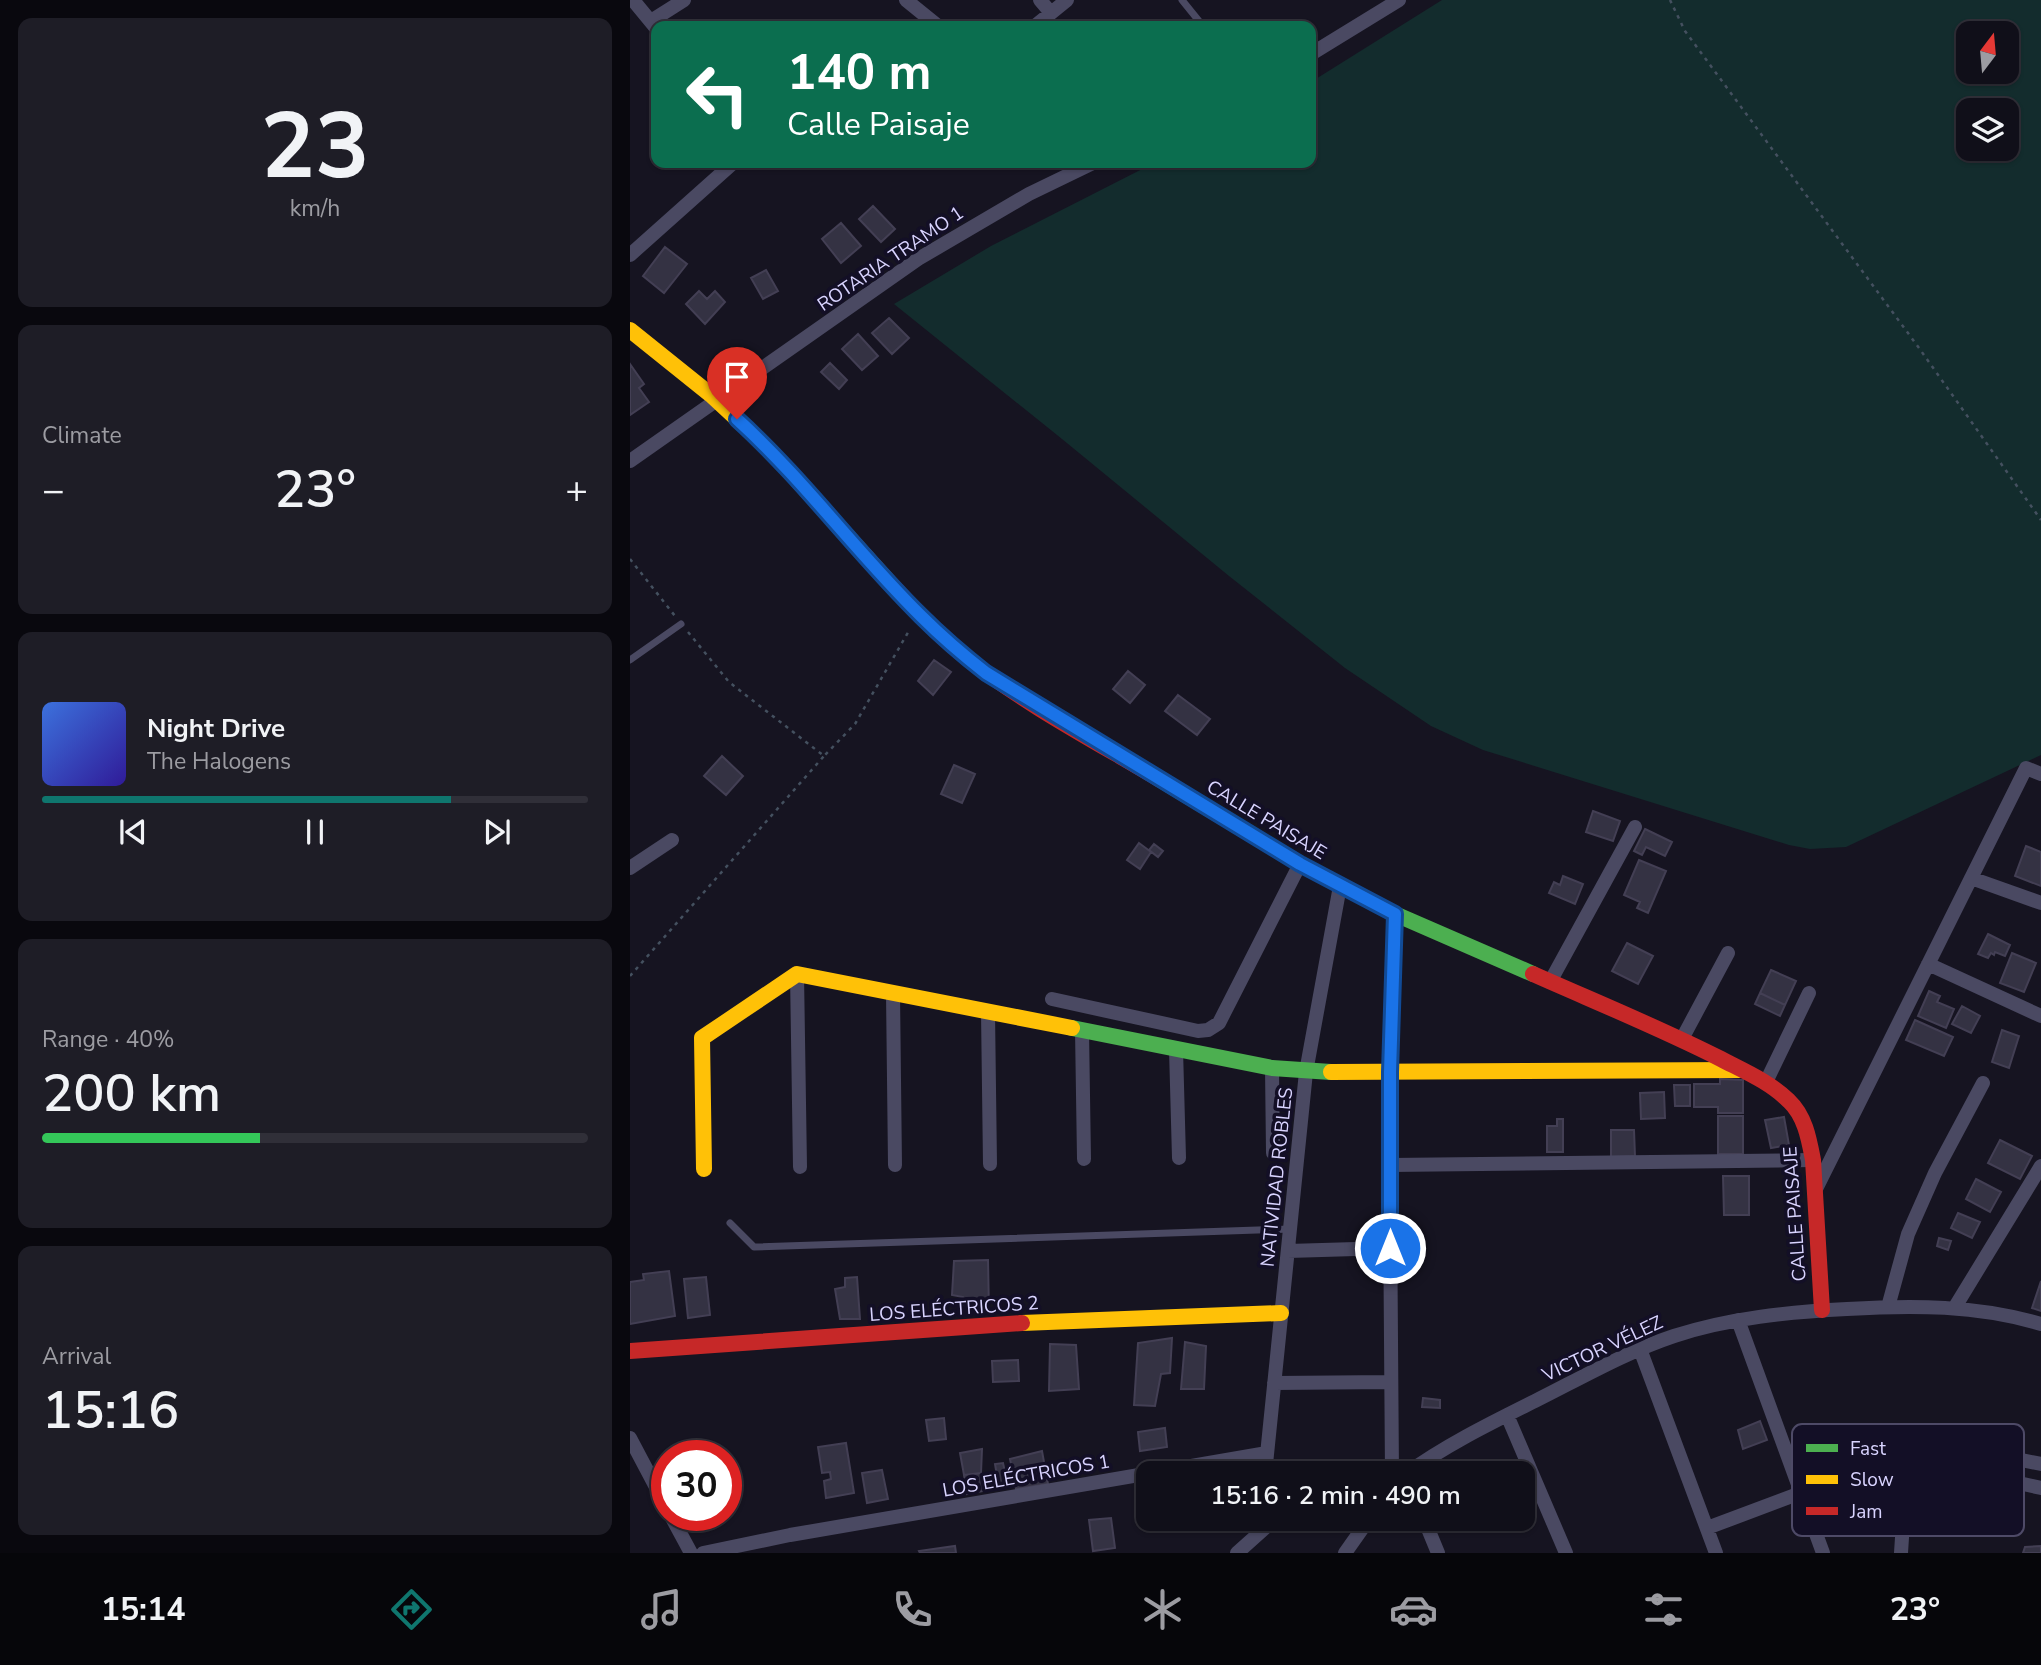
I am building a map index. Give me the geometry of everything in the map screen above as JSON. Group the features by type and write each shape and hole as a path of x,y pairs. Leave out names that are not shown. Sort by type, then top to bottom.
{"street":[{"path":"633,0 651,22"},
{"path":"657,21 684,0"},
{"path":"906,0 932,21"},
{"path":"1041,0 1051,13"},
{"path":"1041,21 1067,0"},
{"path":"1316,51 1399,0"},
{"path":"630,255 727,168"},
{"name":"ROTARIA TRAMO 1","path":"630,461 928,252 1029,194 1083,168"},
{"name":"CALLE PAISAJE","path":"630,330 716,401 787,467 950,645 1017,694 1340,886 1395,914 1682,1039 1766,1082 1791,1102 1802,1119 1813,1160 1822,1310"},
{"path":"1815,1190 2026,768 2041,774"},
{"path":"1550,982 1635,827"},
{"path":"630,868 672,840"},
{"path":"1052,999 1198,1031 1214,1027 1219,1023 1300,864"},
{"path":"1971,878 2041,902"},
{"name":"NATIVIDAD ROBLES","path":"1266,1461 1306,1072 1340,886"},
{"path":"1392,1461 1390,1072 1395,914"},
{"path":"1682,1039 1728,953"},
{"path":"1928,964 2041,1016"},
{"path":"704,1169 702,1038 797,974 1272,1068 1306,1072 1743,1070"},
{"path":"797,974 800,1167"},
{"path":"893,993 895,1165"},
{"path":"1766,1082 1809,993"},
{"path":"988,1012 990,1164"},
{"path":"1083,1030 1084,1159"},
{"path":"1176,1049 1179,1158"},
{"path":"1272,1068 1273,1153"},
{"path":"1888,1307 1908,1234 1935,1173 1983,1083"},
{"path":"1390,1165 1813,1160"},
{"path":"1955,1307 2040,1170"},
{"path":"1288,1251 1390,1248"},
{"name":"VICTOR VÉLEZ","path":"1424,1461 1507,1415 1640,1349 1693,1330 1738,1320 1822,1310 1955,1307 1994,1312 2041,1324"},
{"name":"LOS ELÉCTRICOS 2","path":"630,1351 1005,1325 1282,1313"},
{"path":"1738,1320 1792,1469"},
{"path":"1640,1349 1716,1553"},
{"path":"1274,1383 1391,1382"},
{"path":"1507,1415 1566,1553"},
{"path":"630,1438 651,1477"},
{"name":"LOS ELÉCTRICOS 1","path":"703,1553 790,1535 1267,1453"},
{"path":"1707,1528 1792,1497"},
{"path":"679,1531 691,1553"},
{"path":"1237,1553 1256,1531"},
{"path":"1257,1553 1259,1531"},
{"path":"1345,1553 1361,1531"},
{"path":"1429,1531 1438,1553"},
{"path":"1817,1536 1823,1553"}],"lane":[{"path":"1182,0 1199,21"},
{"path":"630,660 681,624"},
{"path":"730,1223 754,1247 1290,1228"}],"path":[{"path":"1670,0 1685,31 1919,348 2041,520"},
{"path":"630,559 729,682 824,756"},
{"path":"630,976 855,724 919,614"}],"green space":[{"path":"1442,0 2041,0 2041,755 1846,847 1810,849 1789,845 1483,750 1431,726 1345,668 894,304 991,246 1144,168 1316,168 1316,79"}],"building":[{"path":"873,206 895,229 881,242 859,219"},
{"path":"841,223 861,246 841,263 822,239"},
{"path":"665,247 687,264 664,293 643,276"},
{"path":"766,270 778,291 763,299 751,278"},
{"path":"699,291 707,299 715,291 725,302 705,324 686,304"},
{"path":"889,318 909,338 892,354 872,333"},
{"path":"858,334 878,356 862,370 842,349"},
{"path":"830,363 847,380 839,389 821,372"},
{"path":"630,364 644,384 639,388 649,402 630,415"},
{"path":"934,660 951,672 933,695 918,681"},
{"path":"1128,671 1145,685 1130,703 1113,689"},
{"path":"1178,695 1210,719 1197,735 1165,711"},
{"path":"722,756 743,776 726,795 704,776"},
{"path":"954,765 975,774 962,803 941,794"},
{"path":"1593,811 1620,821 1613,841 1586,832"},
{"path":"1645,829 1672,842 1665,856 1646,847 1642,855 1634,851"},
{"path":"1139,843 1151,852 1140,869 1127,860"},
{"path":"1154,844 1163,851 1158,857 1149,850"},
{"path":"2026,846 2041,852 2041,886 2015,876"},
{"path":"1639,860 1666,871 1648,913 1637,908 1640,902 1624,895"},
{"path":"1563,876 1583,884 1575,904 1549,893 1554,882 1560,885"},
{"path":"1988,934 2010,945 2005,956 1995,952 1988,958 1978,954"},
{"path":"1627,943 1653,956 1638,984 1612,971"},
{"path":"2012,953 2036,963 2024,992 2000,983"},
{"path":"1771,970 1796,981 1785,1005 1760,993"},
{"path":"1929,991 1940,996 1937,1002 1954,1009 1946,1028 1918,1016"},
{"path":"1760,993 1785,1005 1780,1016 1755,1004"},
{"path":"1962,1006 1980,1016 1971,1033 1952,1024"},
{"path":"1915,1020 1953,1037 1944,1056 1906,1040"},
{"path":"2002,1030 2019,1036 2009,1068 1992,1062"},
{"path":"1720,1079 1743,1080 1743,1113 1718,1113 1718,1107 1694,1107 1694,1084 1720,1084"},
{"path":"1674,1085 1690,1085 1690,1106 1675,1106"},
{"path":"1664,1092 1665,1118 1641,1119 1640,1093"},
{"path":"1718,1116 1743,1116 1743,1154 1718,1154"},
{"path":"1784,1117 1789,1145 1771,1148 1765,1120"},
{"path":"1557,1119 1563,1119 1563,1152 1547,1152 1547,1126 1557,1126"},
{"path":"1611,1130 1634,1130 1635,1156 1611,1157"},
{"path":"2000,1140 2032,1156 2020,1179 1988,1163"},
{"path":"1723,1176 1749,1176 1749,1215 1724,1215"},
{"path":"1976,1179 2001,1192 1990,1212 1966,1199"},
{"path":"1958,1213 1980,1222 1972,1238 1951,1228"},
{"path":"1939,1238 1951,1241 1948,1250 1937,1246"},
{"path":"988,1260 989,1311 964,1309 963,1297 952,1295 954,1261"},
{"path":"669,1271 675,1316 630,1324 630,1282 644,1280 643,1274"},
{"path":"706,1277 710,1315 688,1318 684,1279"},
{"path":"857,1277 860,1319 840,1319 835,1289 845,1287 845,1278"},
{"path":"2041,1281 2041,1311 2032,1308"},
{"path":"1172,1338 1170,1373 1161,1374 1155,1406 1134,1405 1138,1343"},
{"path":"1185,1342 1206,1346 1204,1389 1181,1389"},
{"path":"1050,1344 1076,1345 1079,1389 1049,1391"},
{"path":"1018,1360 1019,1381 993,1382 992,1361"},
{"path":"1423,1398 1440,1400 1440,1408 1422,1407"},
{"path":"944,1418 946,1439 929,1441 926,1420"},
{"path":"1760,1421 1767,1440 1743,1449 1738,1430"},
{"path":"1165,1428 1167,1447 1140,1451 1138,1432"},
{"path":"846,1443 854,1493 826,1498 824,1481 831,1479 830,1472 822,1473 818,1447"},
{"path":"982,1449 981,1473 964,1475 960,1453"},
{"path":"1042,1451 1048,1484 1016,1489 1010,1459"},
{"path":"1003,1463 1008,1486 999,1488 995,1464"},
{"path":"882,1470 888,1499 867,1503 862,1473"},
{"path":"981,1473 988,1490 967,1494 964,1475"},
{"path":"1111,1518 1115,1548 1093,1551 1089,1520"},
{"path":"955,1546 956,1553 919,1551"},
{"path":"2041,1546 2041,1553 2023,1553 2025,1547"}],"traffic: fast":[{"path":"1159,779 1300,864 1395,914 1533,974"},
{"path":"1072,1028 1272,1068 1331,1072"}],"traffic: slow":[{"path":"630,330 711,395 768,448 890,583"},
{"path":"704,1169 702,1038 797,974 1072,1028"},
{"path":"1331,1072 1739,1070"},
{"path":"1022,1323 1281,1313"}],"traffic: jam":[{"path":"890,583 947,641 990,675 1061,722 1159,779"},
{"path":"1533,974 1739,1068 1774,1088 1794,1107 1806,1128 1813,1160 1822,1310"},
{"path":"630,1351 1022,1323"}],"route":[{"path":"737,419 787,467 919,614 950,645 986,673 1300,864 1395,914 1390,1072 1390,1248"}]}
